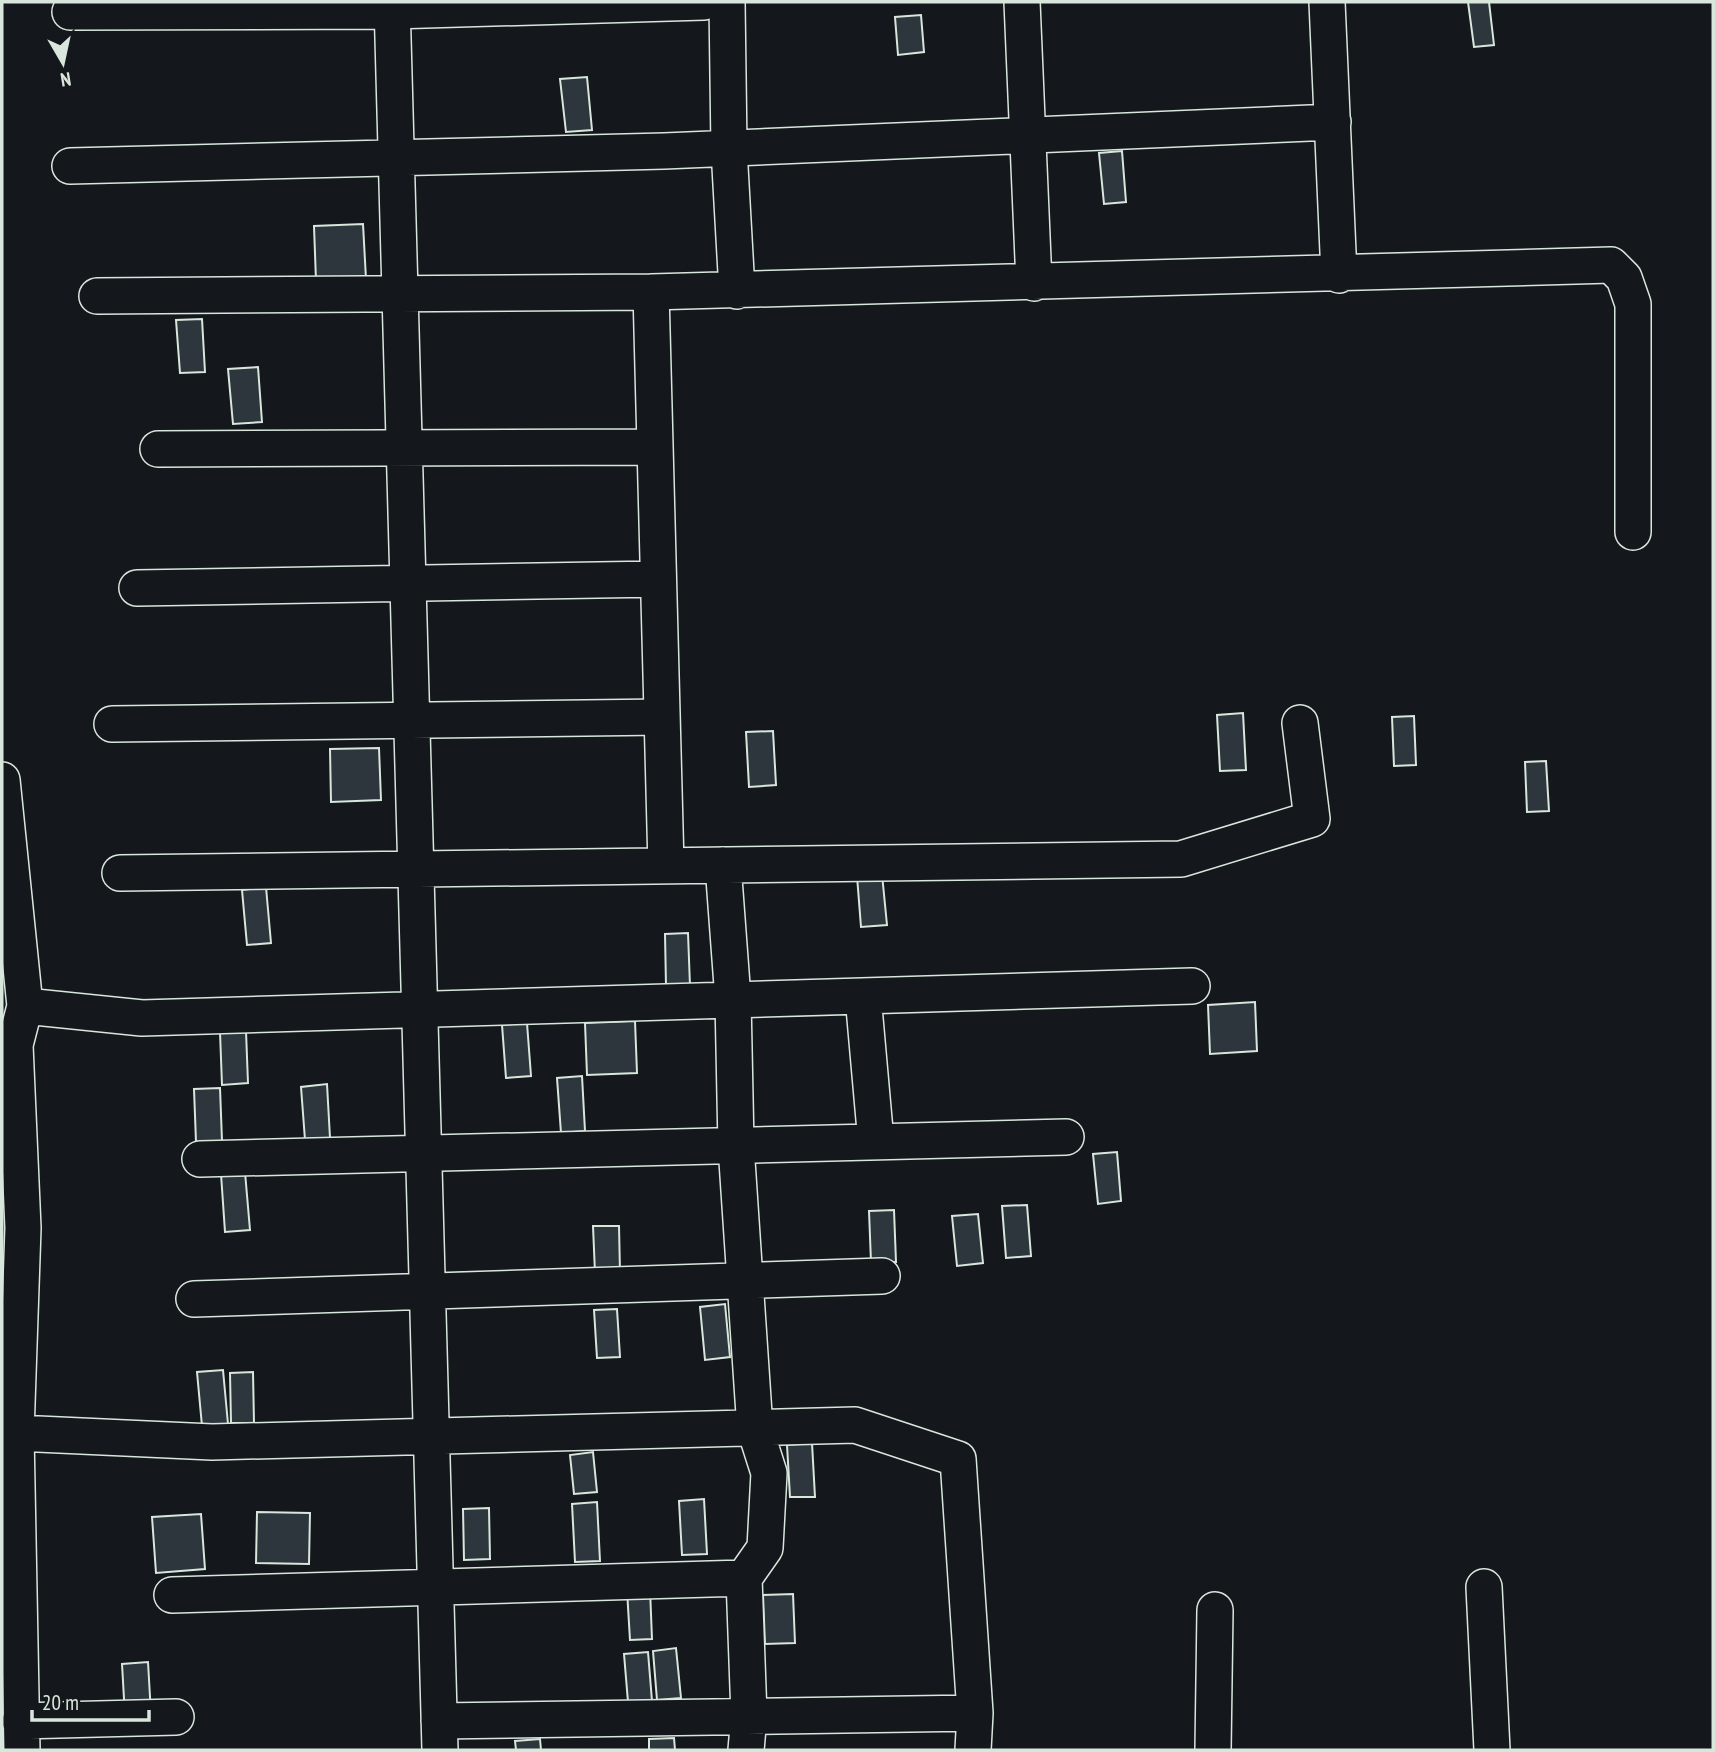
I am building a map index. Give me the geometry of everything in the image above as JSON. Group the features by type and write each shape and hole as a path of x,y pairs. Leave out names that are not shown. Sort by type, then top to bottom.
{"street":[{"path":"70,12 704,2"},
{"path":"727,2 729,149 737,290"},
{"path":"1022,2 1034,283"},
{"path":"1327,2 1339,275"},
{"path":"392,6 439,1735 748,1716 975,1713"},
{"path":"70,166 729,149 1333,122"},
{"path":"97,296 651,292 1339,275 1611,265 1624,278 1633,304 1633,532"},
{"path":"651,292 666,866"},
{"path":"158,449 655,447"},
{"path":"137,588 659,579"},
{"path":"111,724 662,717"},
{"path":"120,873 1181,859 1312,819 1300,723"},
{"path":"2,780 25,1006 15,1045 23,1228 16,1433 21,1736 176,1717"},
{"path":"723,865 733,999 736,1146 755,1429 769,1473 765,1548 744,1578 748,1716 746,1750"},
{"path":"25,1006 142,1018 1192,986"},
{"path":"863,996 876,1142"},
{"path":"200,1159 1066,1137"},
{"path":"194,1299 882,1276"},
{"path":"16,1433 212,1442 855,1425 958,1459 975,1713 973,1750"},
{"path":"172,1595 744,1578"},
{"path":"1484,1587 1492,1750"},
{"path":"1213,1750 1215,1610"}],"building":[{"path":"1468,2 1489,2 1494,45 1474,47"},
{"path":"921,15 924,52 898,55 895,17"},
{"path":"587,77 592,130 566,132 560,79"},
{"path":"1122,151 1126,202 1104,204 1099,153"},
{"path":"363,224 366,279 316,281 314,226"},
{"path":"202,319 205,372 180,373 176,320"},
{"path":"258,367 262,422 233,424 228,369"},
{"path":"1243,713 1246,770 1220,771 1217,715"},
{"path":"1414,716 1416,765 1394,766 1392,717"},
{"path":"773,731 776,785 749,787 746,732"},
{"path":"379,748 381,800 331,802 330,749"},
{"path":"1546,761 1549,811 1527,812 1525,762"},
{"path":"882,874 887,925 861,927 857,876"},
{"path":"266,887 271,943 247,945 242,890"},
{"path":"688,933 690,986 666,986 665,934"},
{"path":"1255,1002 1257,1051 1210,1054 1208,1005"},
{"path":"635,1021 637,1073 587,1075 585,1023"},
{"path":"527,1023 531,1076 506,1078 502,1025"},
{"path":"246,1031 248,1083 222,1085 220,1032"},
{"path":"582,1076 585,1131 561,1133 557,1078"},
{"path":"327,1084 330,1138 305,1140 301,1087"},
{"path":"220,1088 222,1141 196,1142 194,1089"},
{"path":"1117,1152 1121,1201 1098,1204 1093,1154"},
{"path":"245,1172 250,1230 225,1232 221,1174"},
{"path":"1027,1205 1031,1256 1006,1258 1002,1206"},
{"path":"894,1210 896,1262 871,1262 869,1211"},
{"path":"978,1214 983,1263 957,1266 952,1216"},
{"path":"593,1226 619,1226 620,1272 595,1273"},
{"path":"725,1304 730,1357 705,1360 700,1307"},
{"path":"617,1309 620,1357 597,1358 594,1310"},
{"path":"223,1370 228,1424 202,1426 197,1372"},
{"path":"253,1372 254,1423 231,1423 230,1373"},
{"path":"812,1443 815,1497 790,1497 787,1445"},
{"path":"593,1452 597,1492 574,1494 570,1455"},
{"path":"704,1499 707,1554 682,1555 679,1501"},
{"path":"597,1502 600,1561 575,1562 572,1504"},
{"path":"489,1508 490,1559 464,1560 463,1509"},
{"path":"257,1512 310,1513 309,1564 256,1563"},
{"path":"201,1514 205,1569 156,1573 152,1517"},
{"path":"650,1589 652,1639 630,1640 627,1590"},
{"path":"793,1594 795,1643 765,1644 763,1595"},
{"path":"676,1648 681,1698 657,1700 653,1651"},
{"path":"648,1652 652,1701 628,1702 624,1654"},
{"path":"148,1662 151,1714 125,1716 122,1664"},
{"path":"674,1738 675,1750 649,1750 649,1739"},
{"path":"540,1739 541,1750 516,1750 515,1741"}]}
